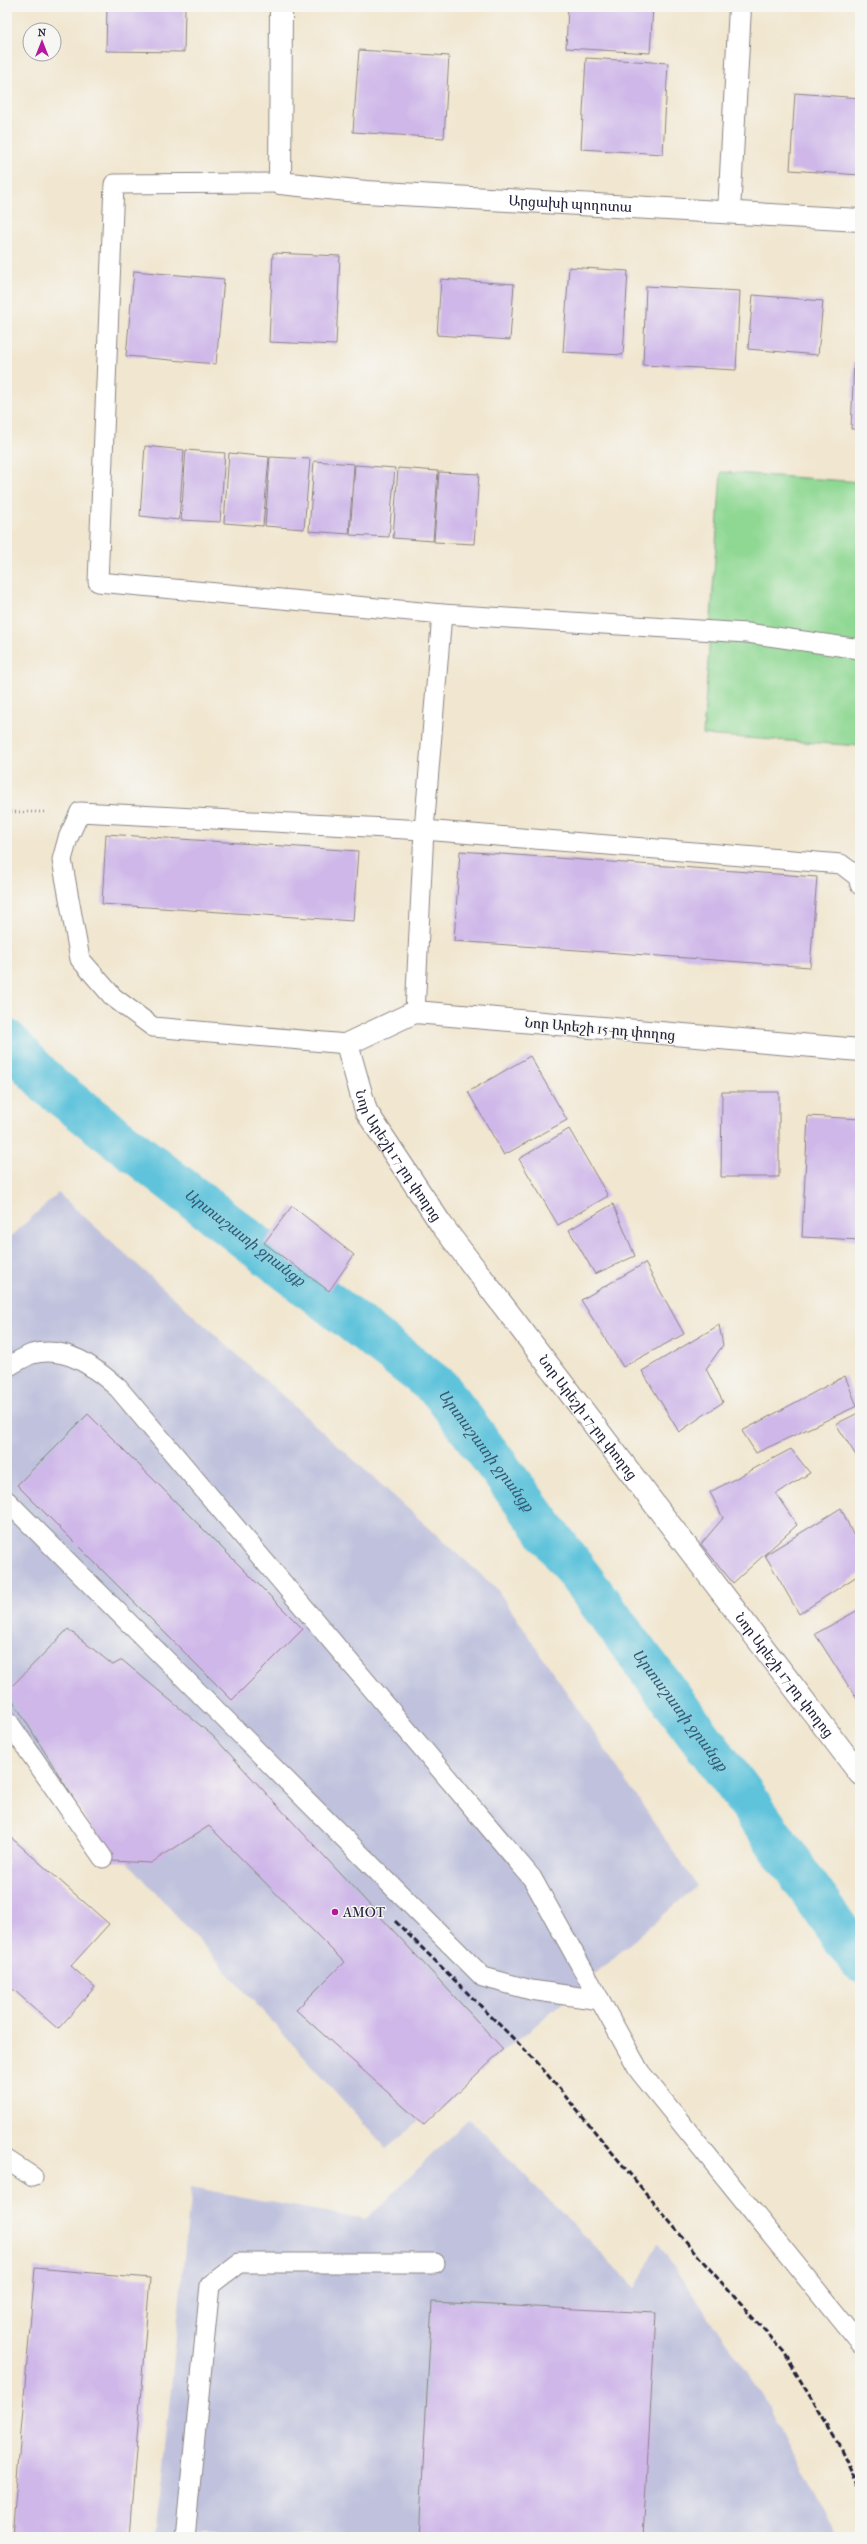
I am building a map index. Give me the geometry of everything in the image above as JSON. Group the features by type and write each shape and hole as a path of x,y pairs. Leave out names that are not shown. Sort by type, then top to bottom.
{"street":[{"path":"280,183 281,7"},
{"path":"729,212 740,7"},
{"name":"Արցախի պողոտա","path":"280,183 366,192 860,220"},
{"path":"347,1044 415,1012"},
{"name":"Նոր Արեշի 15-րդ փողոց","path":"415,1012 860,1050"},
{"name":"Նոր Արեշի 17-րդ փողոց","path":"347,1044 366,1111 442,1224 860,1774"}],"lane":[{"path":"280,183 114,184 98,582 442,614 746,633 860,649"},
{"path":"415,1012 424,830 442,614"},
{"path":"347,1044 153,1026 113,997 80,959 62,860 68,838 80,812 424,830 840,864 858,877 860,886"},
{"path":"7,1367 32,1354 56,1352 89,1363 118,1388 532,1878 640,2072 860,2344"},
{"path":"7,1501 484,1977 531,1990 600,2000"},
{"path":"7,1720 103,1858"},
{"path":"7,2160 33,2177"},
{"path":"185,2537 210,2285 239,2263 435,2263"}],"shaded area":[{"path":"58,1193 497,1589 697,1886 538,2023 386,2148 100,1831 7,1720 7,1240"},
{"path":"469,2118 635,2288 658,2243 759,2389 838,2537 156,2537 191,2187 366,2220"}],"green space":[{"path":"721,472 860,482 860,746 703,735"}],"building":[{"path":"107,7 185,7 184,52 106,51"},
{"path":"568,7 653,7 650,53 566,48"},
{"path":"359,50 449,56 444,138 353,132"},
{"path":"586,58 668,63 663,154 581,149"},
{"path":"795,93 860,98 860,175 790,170"},
{"path":"273,253 340,256 336,345 269,342"},
{"path":"569,267 628,271 623,355 563,352"},
{"path":"134,271 224,279 216,364 126,356"},
{"path":"441,279 514,284 510,340 437,335"},
{"path":"646,286 740,291 736,370 643,365"},
{"path":"753,295 823,301 818,355 748,349"},
{"path":"854,362 860,362 860,429 851,429"},
{"path":"145,446 184,450 179,520 140,516"},
{"path":"186,450 225,453 220,522 181,520"},
{"path":"229,453 269,457 263,526 224,523"},
{"path":"270,457 310,459 304,529 265,526"},
{"path":"314,461 354,464 349,534 309,531"},
{"path":"355,465 395,468 389,537 350,535"},
{"path":"398,468 438,471 433,541 393,538"},
{"path":"439,472 479,474 474,544 434,542"},
{"path":"106,834 358,851 353,921 102,904"},
{"path":"460,851 817,877 810,967 454,941"},
{"path":"530,1056 567,1120 504,1155 468,1092"},
{"path":"722,1092 779,1092 779,1177 721,1177"},
{"path":"808,1116 860,1119 860,1240 802,1237"},
{"path":"569,1129 608,1196 558,1225 519,1159"},
{"path":"613,1204 635,1256 595,1274 569,1230"},
{"path":"292,1206 354,1255 329,1291 264,1243"},
{"path":"645,1263 684,1334 623,1367 581,1300"},
{"path":"719,1325 723,1345 706,1369 723,1402 679,1432 642,1371"},
{"path":"845,1376 857,1406 756,1453 742,1431"},
{"path":"860,1412 860,1455 857,1457 836,1424"},
{"path":"88,1414 303,1629 232,1700 17,1485"},
{"path":"791,1449 810,1473 776,1494 797,1525 733,1583 701,1544 723,1518 710,1492"},
{"path":"841,1508 860,1550 860,1574 799,1614 765,1555"},
{"path":"860,1609 860,1704 815,1634"},
{"name":"AMOT","path":"68,1629 113,1665 122,1660 213,1736 503,2049 424,2125 296,2010 344,1962 209,1826 151,1863 112,1861 7,1691"},
{"path":"7,1834 109,1924 71,1966 95,1987 58,2029 7,1984"},
{"path":"35,2268 150,2278 129,2537 12,2537"},
{"path":"432,2302 656,2313 643,2537 419,2537"}],"waterway":[{"name":"Արտաշատի ջրանցք","path":"7,1041 51,1087 440,1389 742,1793 860,1961"}],"railway":[{"path":"395,1921 536,2061 699,2257 784,2353 839,2445 860,2489"}],"place":[{"name":"AMOT","path":"335,1912"}]}
